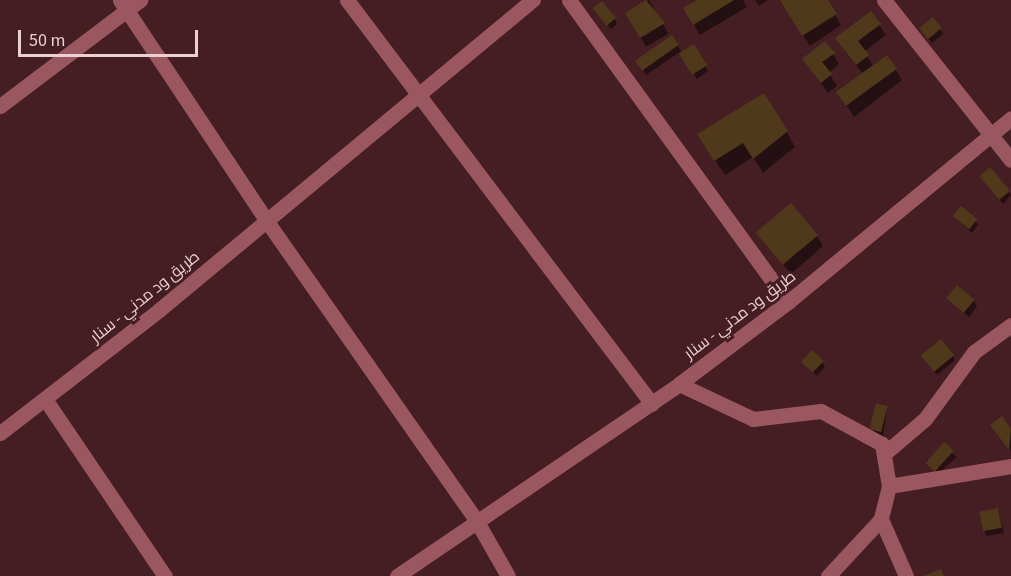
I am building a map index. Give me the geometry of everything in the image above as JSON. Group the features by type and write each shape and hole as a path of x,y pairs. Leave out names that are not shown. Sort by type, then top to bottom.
{"street":[{"path":"0,106 124,5 140,0"},
{"path":"346,0 652,404"},
{"name":"طريق ود مدني - سنار","path":"0,433 419,96 533,0"},
{"path":"569,0 789,302"},
{"path":"884,0 1011,160"},
{"path":"124,5 266,220 476,520 508,576"},
{"name":"طريق ود مدني - سنار","path":"397,576 476,520 652,404 789,302 1011,118"},
{"path":"885,453 925,419 974,352 1011,325"},
{"path":"679,384 753,419 821,411 875,436 885,453 890,486 881,519 828,576"},
{"path":"45,399 165,576"},
{"path":"890,486 1008,469"},
{"path":"881,519 906,576"}],"building":[{"path":"646,0 665,23 640,38 625,13"},
{"path":"697,0 734,0 693,25 683,8"},
{"path":"780,0 828,0 837,14 802,36"},
{"path":"602,1 616,18 607,26 593,9"},
{"path":"871,11 881,24 858,41 869,55 856,65 835,38"},
{"path":"933,17 942,28 928,39 919,28"},
{"path":"672,35 679,45 642,71 635,61"},
{"path":"825,41 835,53 822,62 832,74 821,83 802,59"},
{"path":"694,44 707,65 692,75 679,54"},
{"path":"887,55 897,69 846,106 836,92"},
{"path":"764,93 788,131 753,159 743,143 714,161 697,134"},
{"path":"990,167 1010,191 999,200 979,176"},
{"path":"791,203 818,235 783,265 756,233"},
{"path":"961,206 977,219 969,229 953,216"},
{"path":"957,285 975,300 964,313 946,298"},
{"path":"941,339 954,355 934,372 921,355"},
{"path":"812,350 824,361 813,373 801,362"},
{"path":"876,403 888,406 881,432 869,429"},
{"path":"1002,416 1011,429 1009,450 990,425"},
{"path":"944,442 954,451 935,472 925,463"},
{"path":"998,508 1002,528 983,531 979,512"},
{"path":"941,569 944,576 923,576"}]}
